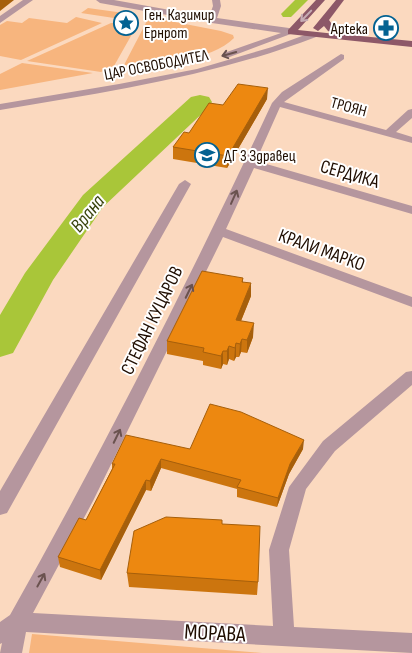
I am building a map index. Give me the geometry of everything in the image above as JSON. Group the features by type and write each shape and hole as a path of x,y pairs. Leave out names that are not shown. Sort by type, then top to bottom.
{"main road":[{"path":"291,32 321,0"},
{"path":"313,35 340,0"},
{"path":"325,20 331,29 374,41"},
{"path":"291,32 412,44"}],"street":[{"path":"0,20 29,0"},
{"path":"100,0 291,32"},
{"path":"212,20 216,0"},
{"path":"224,22 254,32 258,38 252,46"},
{"name":"ЦАР ОСВОБОДИТЕЛ","path":"0,99 122,78 209,60 291,32"},
{"name":"ЦАР ОСВОБОДИТЕЛ","path":"0,107 220,67 271,52 313,35"},
{"name":"СТЕФАН КУЦАРОВ","path":"11,653 9,628 84,501 219,231 277,103 286,94 341,57"},
{"name":"ТРОЯН","path":"277,103 412,140"},
{"path":"388,133 412,112"},
{"name":"СЕРДИКА","path":"250,163 412,210"},
{"path":"0,508 185,184"},
{"name":"КРАЛИ МАРКО","path":"219,231 412,302"},
{"path":"284,635 279,550 298,487 329,446 412,376"},
{"name":"МОРАВА","path":"9,628 284,635 412,643"}],"shaded area":[{"path":"88,8 124,13 114,18 81,13"},
{"path":"76,17 102,23 21,60 0,56 0,25 7,21 22,23 29,18 67,23"},
{"path":"149,17 221,31 233,35 234,38 224,46 197,57 166,63 124,65"},
{"path":"111,23 125,23 136,27 114,66 101,72 27,61"},
{"path":"22,63 93,73 0,90 0,74"},
{"path":"32,634 262,653 29,653"}],"building":[{"path":"238,84 268,88 228,156 173,147 184,132 189,133 209,103 223,105"},
{"path":"202,271 243,278 242,282 251,283 236,320 254,323 247,340 242,339 240,344 236,343 235,348 229,346 227,351 223,351 221,356 203,352 204,348 167,341"},
{"path":"210,404 241,412 304,440 290,464 278,498 237,487 241,480 161,459 150,481 146,480 100,570 58,557 79,518 86,520 115,464 112,464 126,435 190,449"},
{"path":"166,517 222,520 222,524 260,526 258,582 127,573 134,531"}],"waterway":[{"name":"Врана","path":"287,14 302,0"},
{"name":"Врана","path":"0,345 37,280 93,201 200,102"}],"place":[{"name":"Ген. Казимир Ернрот","path":"126,23"},
{"name":"Apteka","path":"386,28"},
{"name":"ДГ 3 Здравец","path":"207,155"}]}
